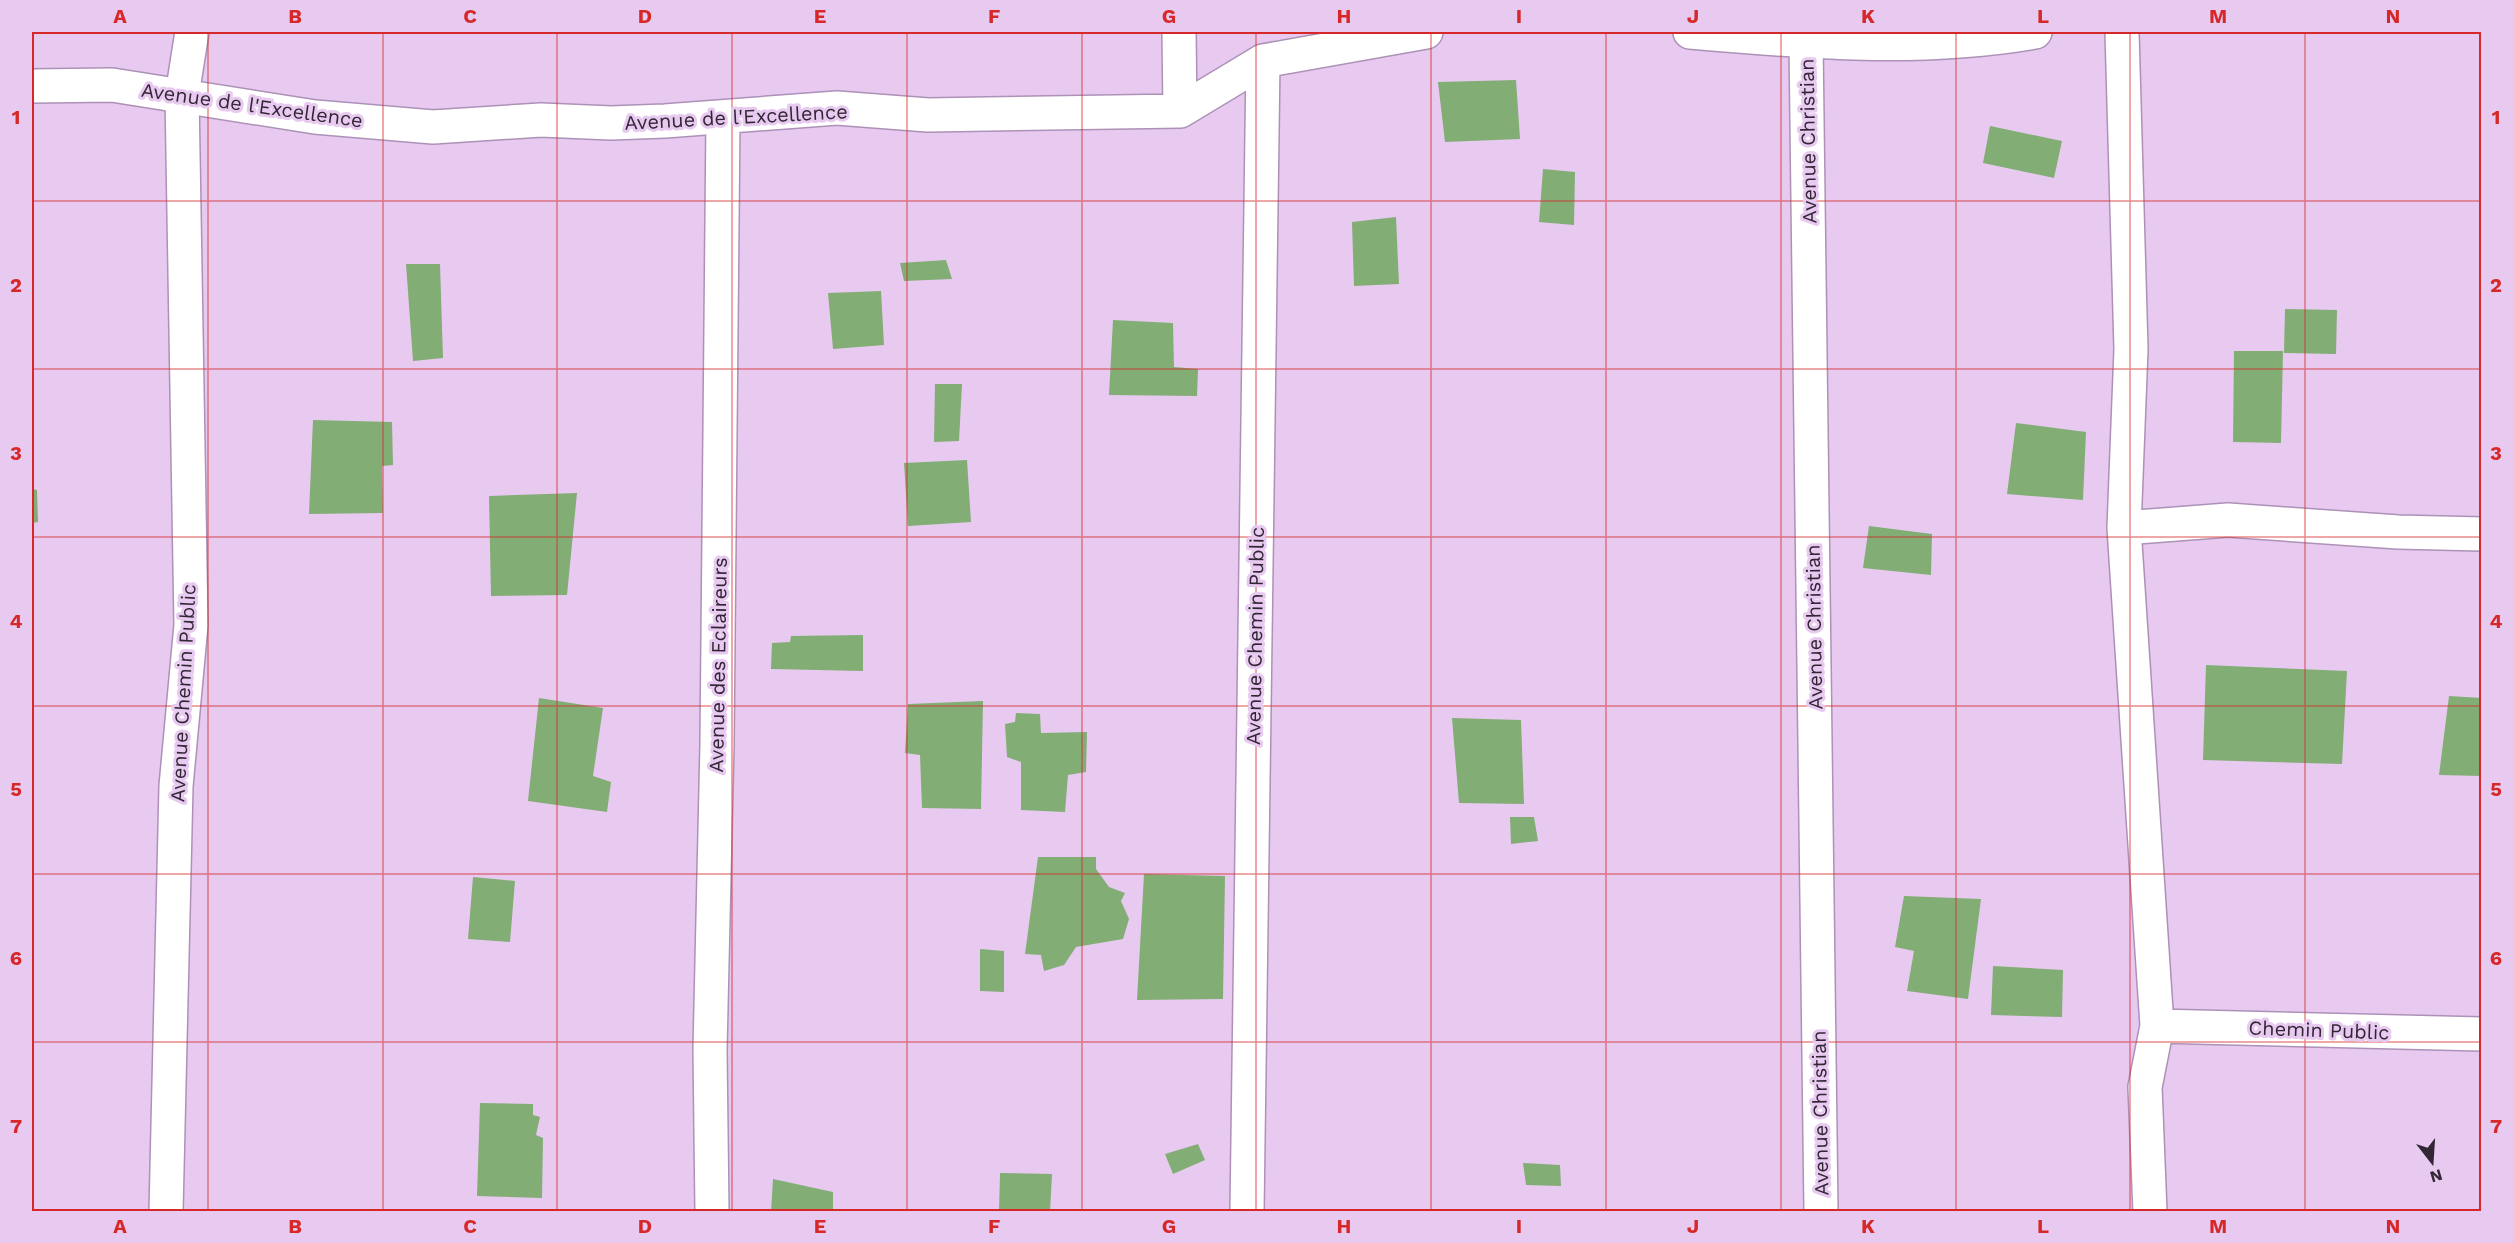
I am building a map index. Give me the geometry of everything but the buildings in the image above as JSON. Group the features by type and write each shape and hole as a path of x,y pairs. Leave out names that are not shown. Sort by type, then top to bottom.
{"street":[{"name":"Avenue Chemin Public","path":"166,1212 176,786 191,625 182,95 192,32"},
{"path":"1179,32 1180,111"},
{"path":"1180,111 1263,61 1426,32"},
{"path":"1690,32 1806,42 1934,44 2035,32"},
{"path":"2122,32 2130,349 2124,528 2157,1026 2145,1087 2150,1212"},
{"name":"Avenue Christian","path":"1806,42 1821,1212"},
{"name":"Avenue Chemin Public","path":"1247,1212 1263,61"},
{"name":"Avenue de l'Excellence","path":"32,86 112,85 315,117 433,127 541,120 611,123 837,108 928,115 1180,111"},
{"name":"Avenue des Eclaireurs","path":"712,1212 710,1050 717,744 723,117"},
{"path":"2124,528 2228,520 2398,532 2481,534"},
{"name":"Chemin Public","path":"2157,1026 2481,1034"}]}
